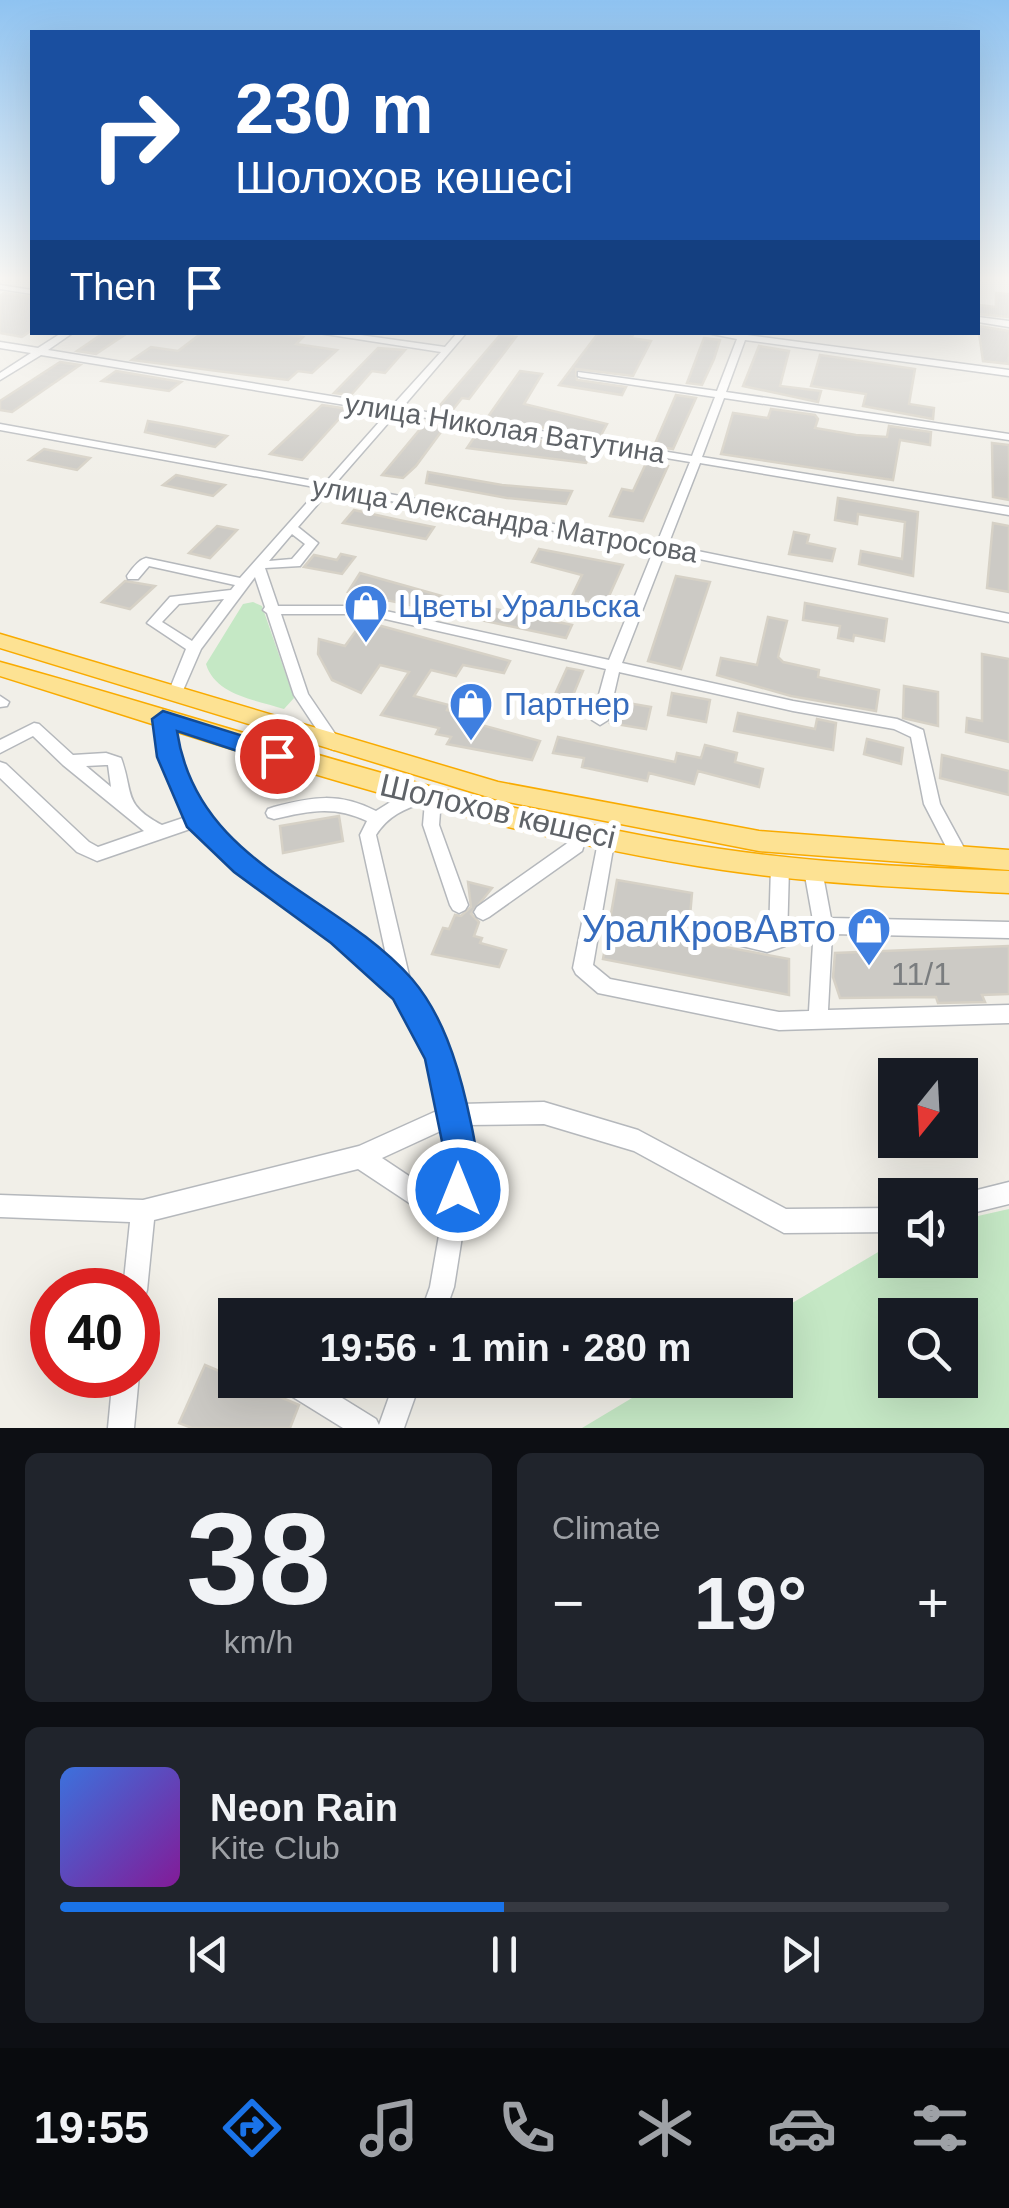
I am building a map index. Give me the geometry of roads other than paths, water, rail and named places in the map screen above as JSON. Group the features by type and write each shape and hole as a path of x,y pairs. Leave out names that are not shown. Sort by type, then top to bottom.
{"highway":[{"path":"0,641 176,691 163,719"},
{"name":"Шолохов көшесі","path":"0,669 240,745 428,797 607,838 780,867 1009,882"},
{"name":"Шолохов көшесі","path":"176,691 334,744 498,791 627,818 759,841 1009,860"}],"street":[{"name":"улица Николая Ватутина","path":"9,347 1009,511"},
{"path":"0,377 48,347"},
{"path":"423,347 447,350"},
{"path":"176,691 194,648 239,588 450,347"},
{"path":"600,720 610,667 697,460 739,347"},
{"path":"824,347 1009,373"},
{"path":"581,374 1009,437"},
{"name":"улица Александра Матросова","path":"0,427 661,547 1009,618"},
{"path":"258,565 296,564 312,543 290,527"},
{"path":"134,576 146,562 239,588"},
{"path":"258,565 301,695 334,744"},
{"path":"194,648 154,623 175,600 239,588"},
{"path":"270,610 363,610 610,667 897,724 918,734 932,804 961,859"},
{"path":"163,719 168,757 196,820 244,865 341,934 403,990"},
{"path":"0,747 34,728 139,821 162,833"},
{"path":"69,761 106,758 115,762 120,803"},
{"path":"0,768 83,848 97,854 196,820"},
{"path":"438,1298 463,1161 440,1056 403,990 368,836 375,818 391,806 428,797 430,825 458,906"},
{"path":"274,813 331,801 348,802 375,818"},
{"path":"483,912 576,846 580,832"},
{"path":"607,838 583,968 605,988 779,1021 1009,1014"},
{"path":"711,931 767,944 778,940 780,867"},
{"path":"814,870 823,926 818,1021"},
{"path":"823,926 1009,930"},
{"path":"0,1206 143,1211 360,1157 452,1115 544,1112 638,1141 784,1221 878,1220"},
{"path":"360,1157 453,1218"},
{"path":"978,1201 1009,1193"},
{"path":"137,1268 143,1211"},
{"path":"121,1428 124,1398"},
{"path":"318,1398 367,1428"},
{"path":"391,1428 402,1398"}],"place":[{"name":"Цветы Уральска","path":"366,644"},
{"name":"Партнер","path":"471,742"},
{"name":"УралКровАвто","path":"869,967"}]}
